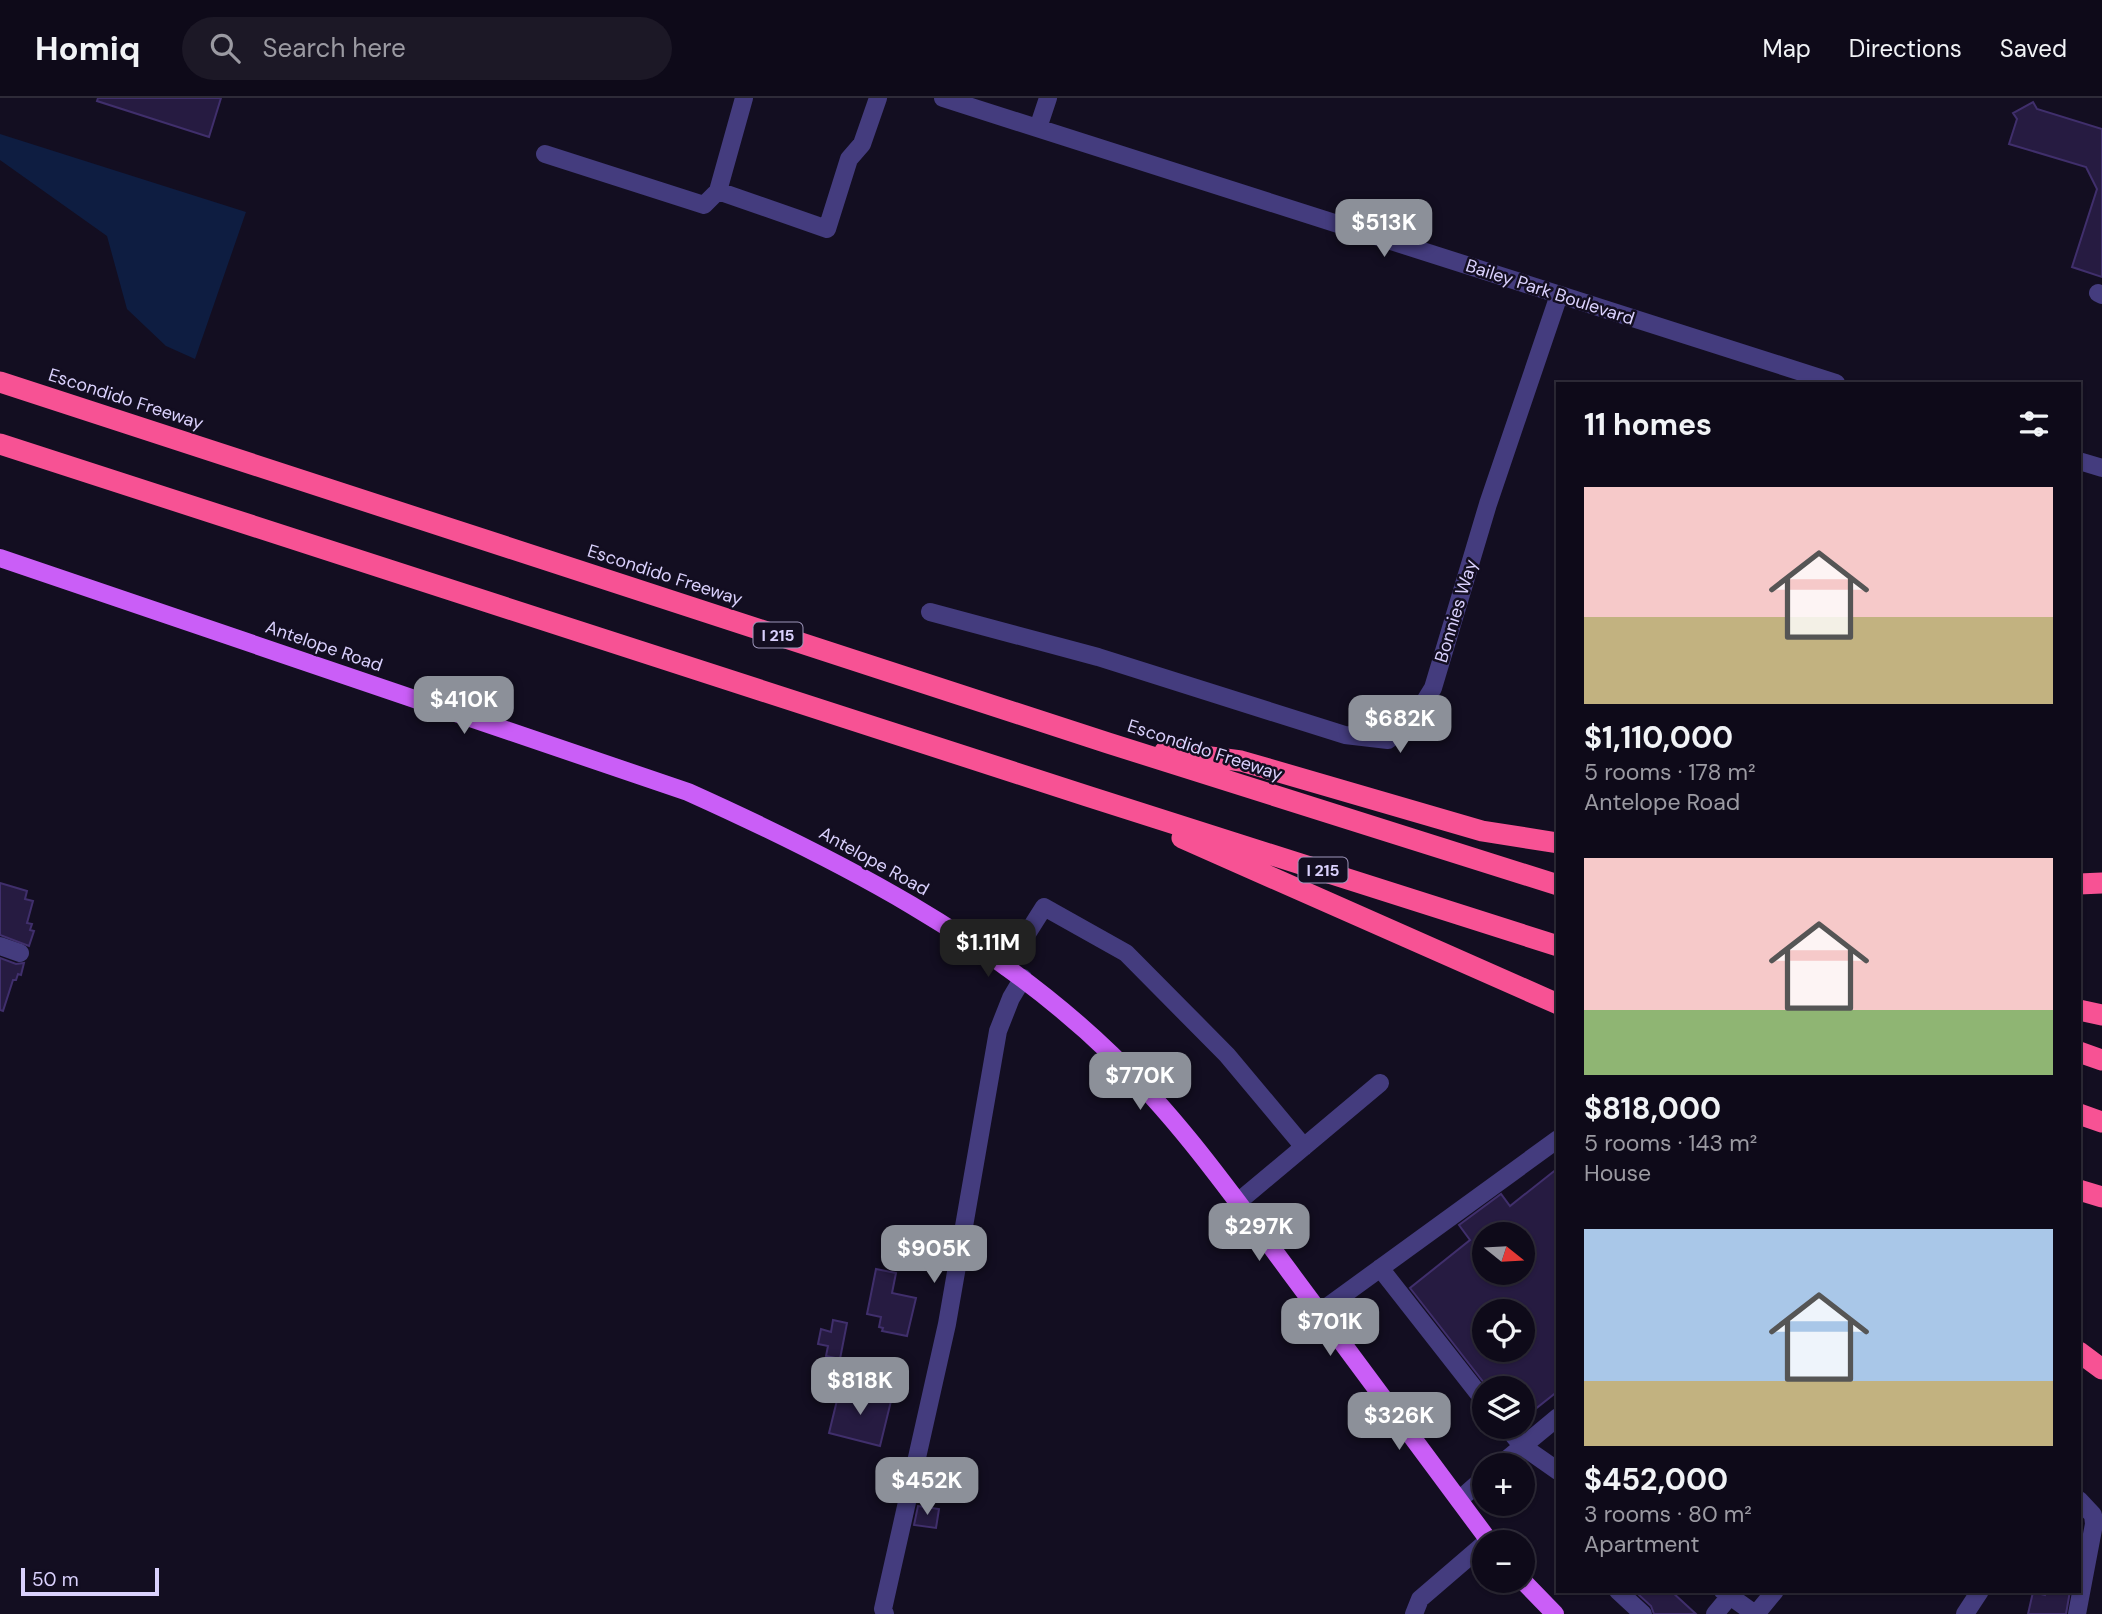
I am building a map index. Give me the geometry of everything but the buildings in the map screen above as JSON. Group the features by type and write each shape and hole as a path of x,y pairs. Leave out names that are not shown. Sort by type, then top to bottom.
{"highway":[{"name":"Escondido Freeway","path":"0,382 1108,743 1556,884"},
{"name":"I 215","path":"0,444 1556,945"},
{"path":"1108,743 1241,761 1482,831 1556,843"},
{"path":"1087,796 1556,1003"},
{"path":"2081,884 2102,883"},
{"path":"2081,1010 2102,1015"},
{"path":"2081,1053 2102,1060"},
{"path":"2081,1115 2102,1122"},
{"path":"2081,1191 2102,1197"},
{"path":"2081,1353 2102,1369"}],"main road":[{"name":"Antelope Road","path":"0,558 688,792 783,835 906,901 1023,978 1120,1063 1195,1147 1238,1202 1480,1530"},
{"path":"1535,1593 1555,1614"}],"street":[{"path":"545,154 704,205 718,191 744,98"},
{"path":"718,191 827,229 849,159 862,144 878,98"},
{"name":"Bailey Park Boulevard","path":"943,98 1833,382"},
{"path":"1038,128 1048,98"},
{"name":"Bonnies Way","path":"930,612 1098,657 1345,735 1388,740 1417,714 1433,688 1488,504 1559,295"},
{"path":"2081,462 2102,468"},
{"path":"1006,967 1044,907 1126,953 1227,1055 1304,1147"},
{"path":"0,946 20,953"},
{"path":"885,1614 883,1609 947,1324 998,1031 1011,998 1023,978"},
{"path":"1238,1202 1380,1083"},
{"path":"1320,1312 1556,1140"},
{"path":"1380,1268 1472,1385"},
{"path":"1514,1453 1556,1419"},
{"path":"1516,1439 1522,1446 1556,1470"},
{"path":"1459,1500 1472,1489"},
{"path":"2081,1502 2093,1515 2094,1524 2081,1593"},
{"path":"1414,1614 1420,1599 1472,1555"},
{"path":"1620,1593 1643,1614"},
{"path":"1715,1614 1727,1593 1756,1614 1773,1593"},
{"path":"1965,1614 1979,1593"},
{"path":"2077,1614 2081,1593"}],"water":[{"path":"0,134 246,212 195,359 166,346 127,309 107,236 0,160"}]}
